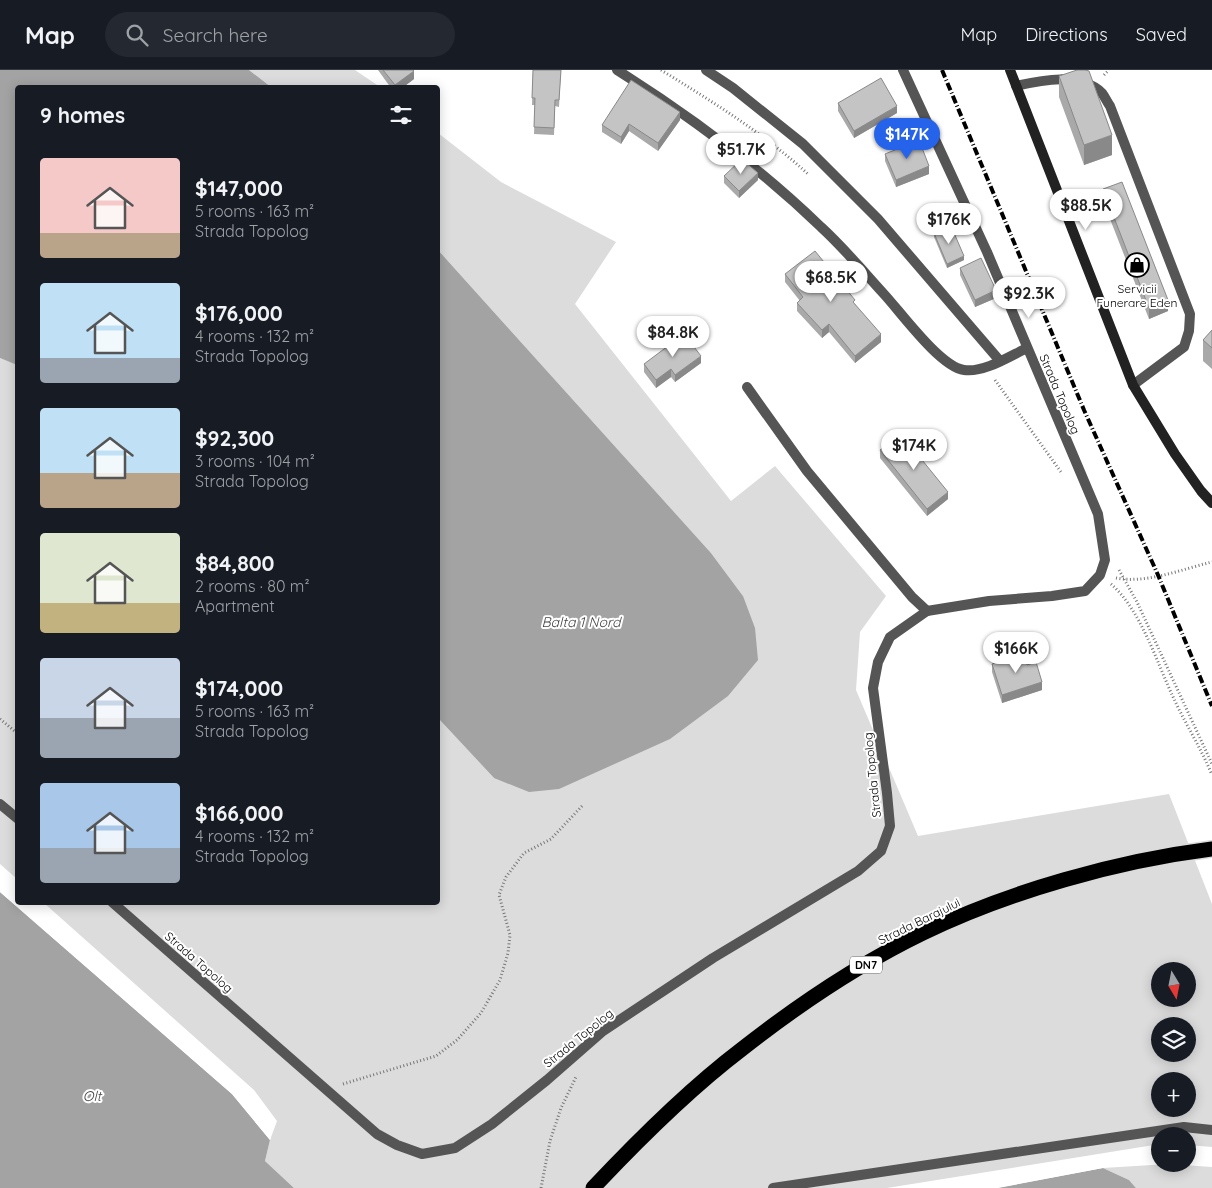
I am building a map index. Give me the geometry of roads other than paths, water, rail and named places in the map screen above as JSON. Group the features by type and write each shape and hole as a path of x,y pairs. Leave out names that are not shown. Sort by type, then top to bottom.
{"highway":[{"name":"Strada Barajului","path":"593,1188 645,1134 740,1050 798,1007 923,933 970,913 1068,879 1160,857 1206,850"}],"main road":[{"path":"1010,70 1133,385 1175,454 1201,491 1212,503"}],"street":[{"path":"617,70 670,103 750,164 821,227 885,295 942,360 963,370 986,368 1027,348"},
{"path":"706,70 733,88 803,144 878,219 1000,361"},
{"name":"Strada Topolog","path":"115,905 377,1134 398,1146 422,1154 455,1148 492,1124 547,1080 602,1031 713,958 858,871 881,851 890,826 888,793 873,688 878,662 890,637 927,611 989,601 1086,591 1100,575 1105,560 1098,514 987,252 903,70"},
{"path":"1016,86 1044,80 1071,80 1094,86 1103,94 1110,106 1190,314 1184,347 1133,385"},
{"path":"747,388 807,471 912,597 927,611"},
{"path":"0,804 15,816"},
{"path":"773,1188 1184,1126 1212,1130"}],"water":[{"path":"0,70 249,70 268,85 15,85 15,364 0,358"},
{"name":"Balta 1 Nord","path":"440,252 711,553 743,596 755,628 758,660 728,696 670,739 559,789 529,792 494,778 440,720"},
{"name":"Olt","path":"0,892 232,1094 270,1140 265,1161 294,1188 0,1188"},
{"path":"1103,1168 1129,1180 1136,1188 998,1188"}],"railway":[{"path":"942,70 1084,410 1158,575 1212,706"}],"place":[{"name":"Servicii Funerare Eden","path":"1137,265"}]}
